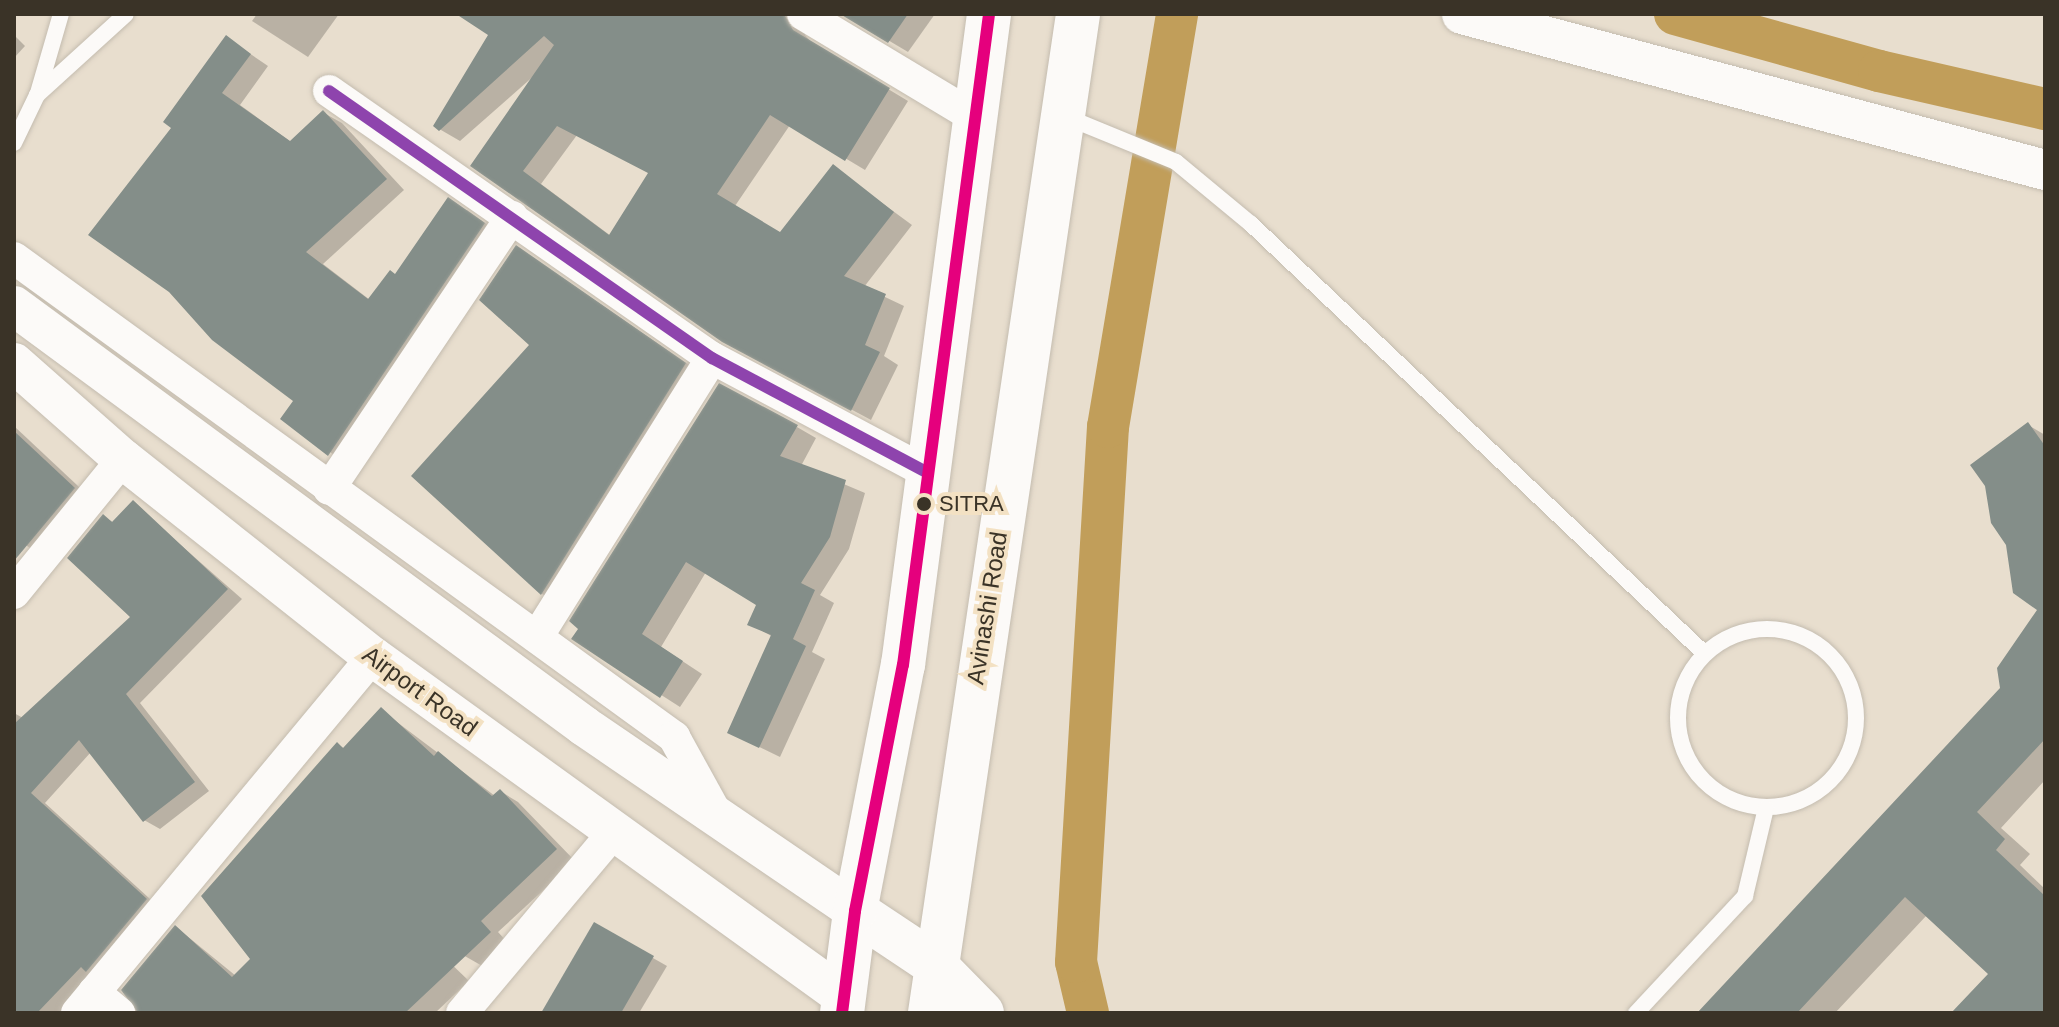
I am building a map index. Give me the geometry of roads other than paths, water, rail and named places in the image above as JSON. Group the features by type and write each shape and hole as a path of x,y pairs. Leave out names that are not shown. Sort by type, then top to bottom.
{"main road":[{"path":"850,1008 855,911 903,665 926,472 989,14"},
{"name":"Avinashi Road","path":"930,1013 933,963 1078,14"},
{"path":"855,911 933,963 982,1013"}],"street":[{"path":"803,14 976,118"},
{"path":"1462,14 2045,170"},
{"path":"329,91 712,358 926,472"},
{"path":"329,489 512,217"},
{"path":"14,258 674,737 717,815"},
{"path":"14,306 584,726 855,911"},
{"path":"537,637 712,358"},
{"name":"Airport Road","path":"14,363 123,459 373,657 850,1008"},
{"path":"14,593 123,459"},
{"path":"119,1013 86,1002 373,657"},
{"path":"462,1013 614,832"}],"lane":[{"path":"14,143 37,95 61,14"},
{"path":"37,95 126,14"},
{"path":"1062,115 1176,162 1251,224 1704,653"},
{"path":"1769,627 1803,635 1832,654 1851,684 1858,718 1850,753 1830,782 1811,795 1766,808 1732,801 1713,788 1684,751 1677,717 1682,694 1704,653 1734,634 1769,627"},
{"path":"1636,1013 1745,896 1766,808"}],"waterway":[{"path":"1088,1013 1076,962 1108,427 1177,14"},
{"path":"1675,14 1879,71 2045,109"}],"place":[{"name":"SITRA","path":"924,504"}]}
